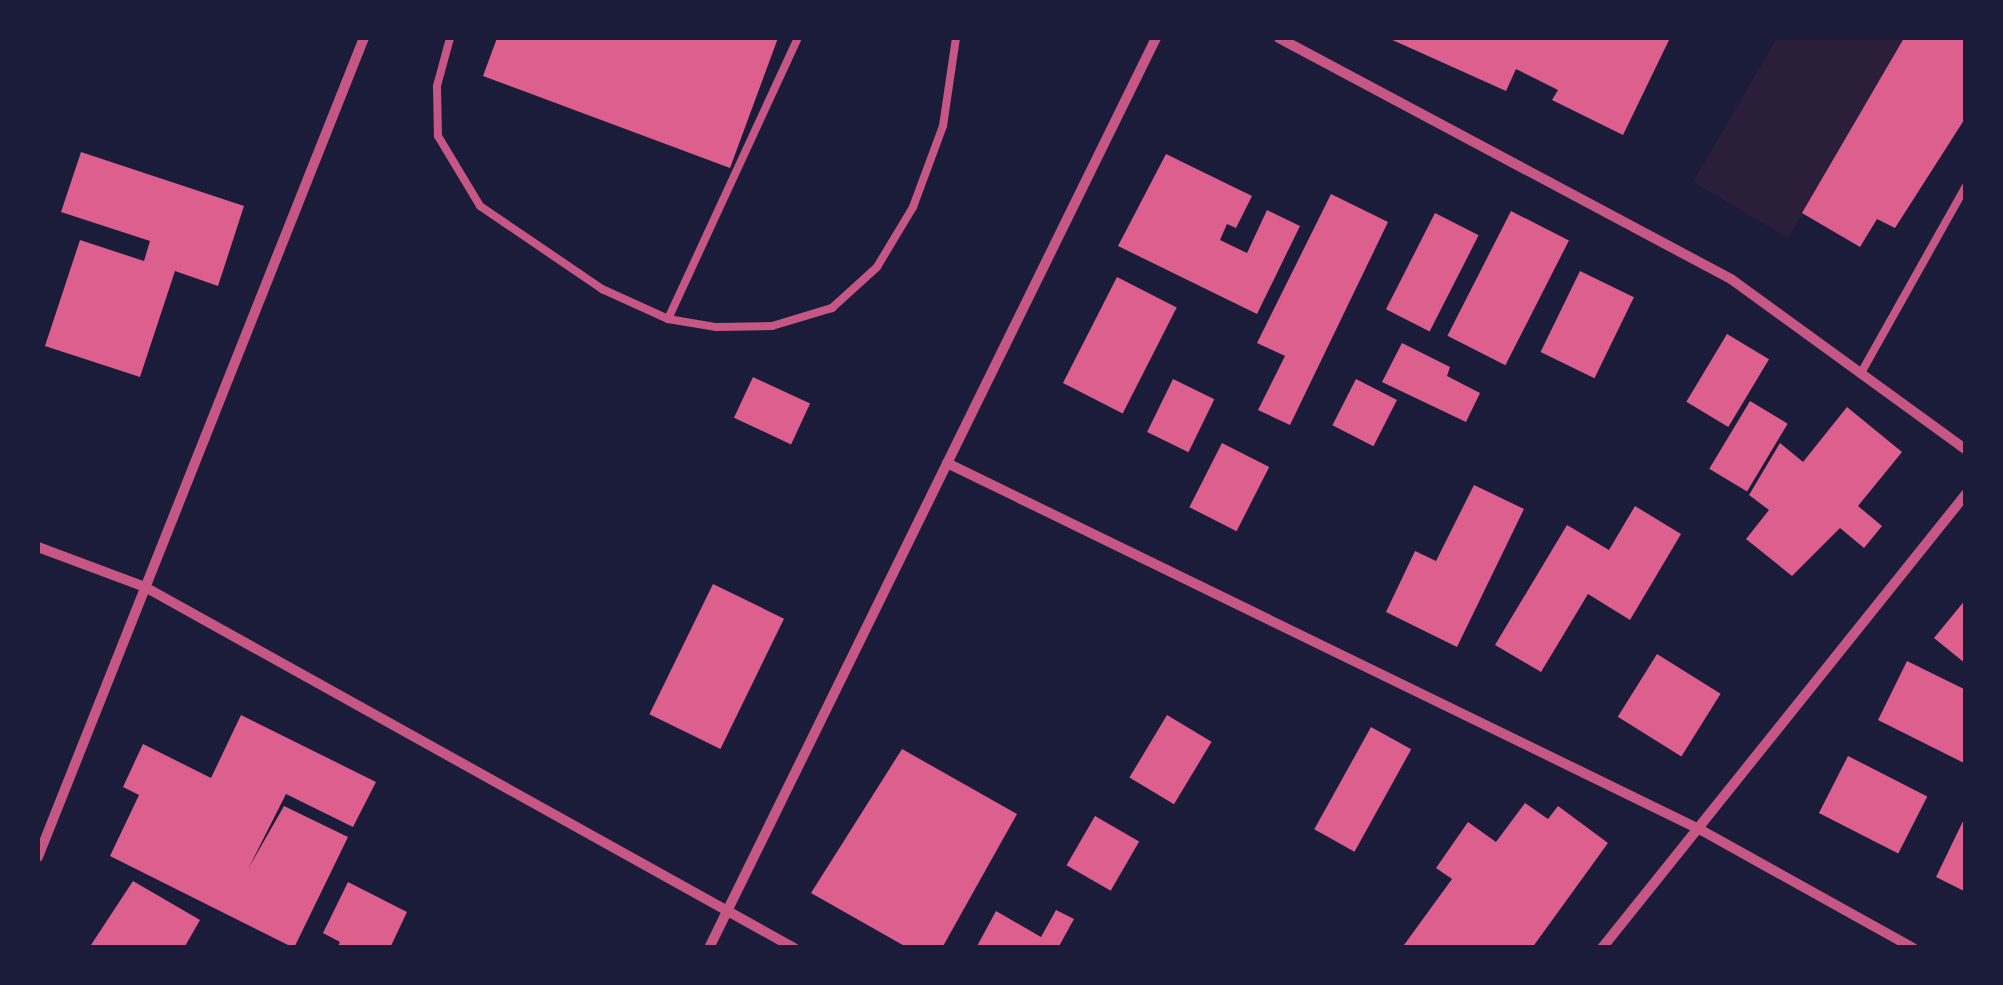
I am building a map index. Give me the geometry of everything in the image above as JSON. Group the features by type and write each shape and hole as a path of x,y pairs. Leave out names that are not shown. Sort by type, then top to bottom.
{"street":[{"path":"38,857 364,38"},
{"path":"709,948 1156,38"},
{"path":"1279,38 1731,279 1966,450"},
{"path":"947,463 1701,830 1912,948"},
{"path":"1602,948 1701,830 1966,494"},
{"path":"38,547 146,588 729,907 794,948"}],"lane":[{"path":"450,38 437,86 438,136 480,206 602,290 668,319 772,326 832,308 877,267 913,207 943,126 956,38"},
{"path":"668,319 798,38"},
{"path":"1861,373 1966,186"}],"shaded area":[{"path":"1777,38 1904,38 1788,238 1693,182"}],"building":[{"path":"497,38 778,38 730,168 483,76"},
{"path":"1388,38 1670,38 1623,135 1552,100 1558,90 1516,69 1506,91"},
{"path":"1904,38 1966,38 1966,117 1895,228 1877,219 1860,247 1802,213"},
{"path":"81,152 244,206 218,286 175,271 140,377 45,346 80,240 144,261 150,241 61,212"},
{"path":"1166,154 1252,196 1236,228 1227,224 1220,240 1247,253 1267,210 1300,226 1257,314 1118,246"},
{"path":"1331,194 1388,222 1290,425 1258,410 1285,356 1257,343"},
{"path":"1511,211 1569,241 1505,365 1447,336"},
{"path":"1435,213 1479,235 1430,331 1386,309"},
{"path":"1580,271 1634,297 1594,378 1541,352"},
{"path":"1117,277 1177,307 1123,413 1063,383"},
{"path":"1727,334 1769,359 1728,427 1686,402"},
{"path":"1402,343 1450,367 1447,376 1480,393 1466,422 1382,382"},
{"path":"753,377 810,404 791,444 734,418"},
{"path":"1173,379 1214,399 1188,452 1147,432"},
{"path":"1356,379 1397,400 1373,446 1332,425"},
{"path":"1750,401 1788,424 1747,491 1709,469"},
{"path":"1847,407 1902,452 1858,506 1882,526 1864,548 1840,528 1792,576 1746,539 1769,510 1749,495 1780,443 1803,462"},
{"path":"1222,443 1269,467 1237,531 1189,507"},
{"path":"1474,485 1524,509 1457,647 1386,612 1415,551 1436,561"},
{"path":"1635,506 1681,534 1630,620 1588,594 1541,672 1495,645 1567,525 1609,550"},
{"path":"713,584 784,619 720,749 649,714"},
{"path":"1966,599 1966,664 1934,638"},
{"path":"1657,654 1721,694 1681,756 1618,717"},
{"path":"1907,661 1966,690 1966,764 1878,720"},
{"path":"241,715 376,782 353,827 286,794 248,869 284,806 348,837 294,948 110,856 139,795 123,787 143,744 211,778"},
{"path":"1167,715 1212,742 1174,804 1129,778"},
{"path":"1371,727 1411,749 1355,852 1314,829"},
{"path":"902,749 1017,814 942,948 908,948 811,893"},
{"path":"1848,756 1927,796 1898,853 1819,813"},
{"path":"1525,803 1548,819 1558,806 1608,843 1532,948 1404,945 1452,879 1436,868 1468,822 1496,842"},
{"path":"1966,815 1966,892 1936,877"},
{"path":"1095,816 1139,842 1111,891 1066,865"},
{"path":"133,881 200,920 184,948 89,948"},
{"path":"348,882 407,912 390,948 337,948 340,942 323,933"},
{"path":"1056,910 1074,919 1058,948 976,948 996,911 1041,937"}]}
